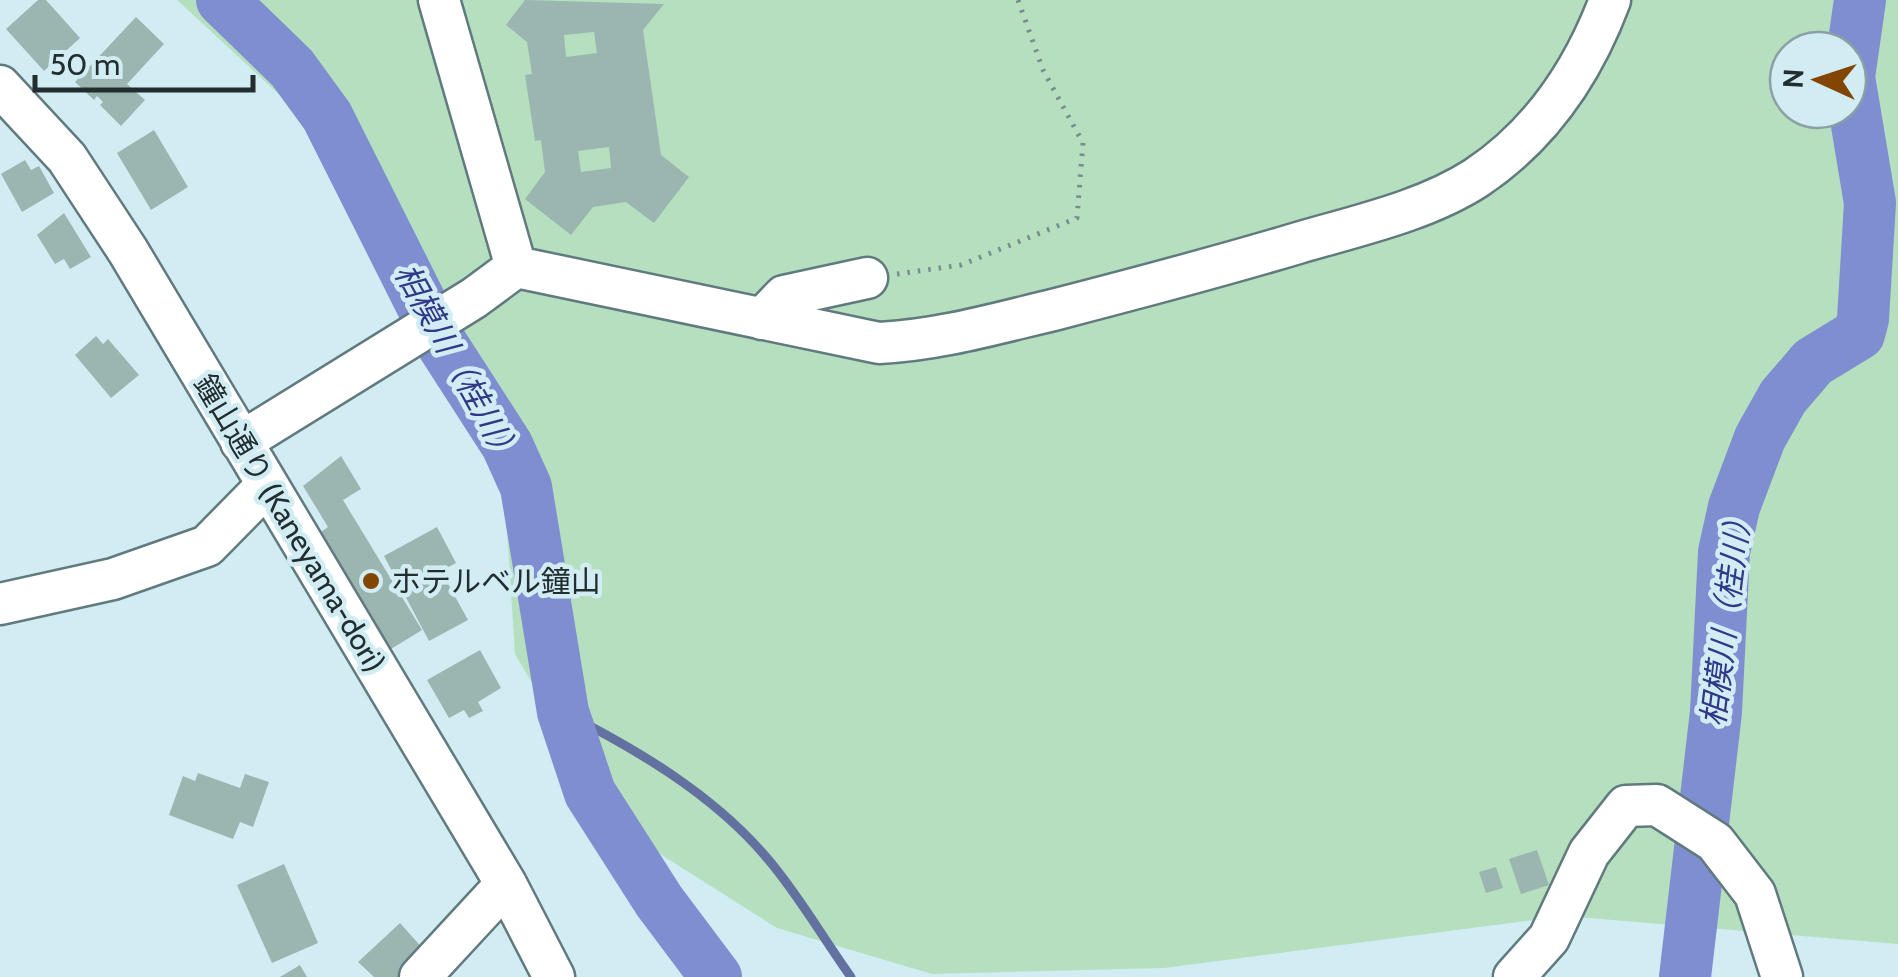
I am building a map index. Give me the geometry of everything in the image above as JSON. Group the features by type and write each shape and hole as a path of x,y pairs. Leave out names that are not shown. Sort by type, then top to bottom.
{"street":[{"path":"438,0 516,267"},
{"path":"241,442 474,298 516,267 617,285 835,337 879,343 922,341 1182,278 1354,226 1430,200 1474,179 1515,147 1561,98 1592,46 1610,0"},
{"name":"鐘山通り (Kaneyama-dori)","path":"0,86 67,158 506,884 554,977"},
{"path":"762,319 784,296 867,278"},
{"path":"0,604 113,579 207,546 267,485"},
{"path":"1514,977 1549,938 1588,853 1626,806 1658,804 1716,842 1755,894 1782,977"},
{"path":"420,977 506,884"}],"path":[{"path":"867,278 961,265 1077,218 1083,143 1042,70 1018,0"}],"green space":[{"path":"177,0 1898,0 1898,944 1565,916 1164,968 932,974 777,928 616,826 515,654 500,422 365,174"}],"building":[{"path":"38,0 46,0 80,38 44,71 6,29"},
{"path":"525,0 664,4 643,30 661,155 689,177 654,223 626,202 593,207 571,235 525,199 545,172 541,140 535,141 525,75 532,74 527,42 506,25","holes":["594,32 597,53 566,57 564,35","609,147 611,168 581,172 578,151"]},
{"path":"136,17 164,44 127,84 145,100 121,126 100,105 103,102 97,96 94,100 75,82"},
{"path":"154,130 188,187 151,210 117,153"},
{"path":"25,160 31,170 39,166 54,193 22,212 1,174"},
{"path":"64,213 91,257 70,269 64,259 55,264 37,235"},
{"path":"96,336 103,344 108,339 139,375 111,398 75,355"},
{"name":"ホテルベル鐘山","path":"341,456 361,489 343,500 422,630 391,649 321,532 328,527 303,486"},
{"path":"437,527 456,563 441,571 468,620 429,641 384,556"},
{"path":"480,650 501,688 478,702 483,711 469,718 464,710 449,718 427,680"},
{"path":"198,773 240,788 245,774 269,782 253,827 240,822 233,839 169,815 183,776 195,781"},
{"path":"1537,850 1549,885 1521,894 1509,859"},
{"path":"284,864 318,943 272,963 237,885"},
{"path":"1496,867 1503,888 1486,893 1479,872"},
{"path":"400,923 426,952 407,977 374,977 358,962"},
{"path":"300,965 307,977 280,977"}],"waterway":[{"name":"相模川（桂川）","path":"222,0 292,68 327,116 440,341 507,445 526,487 563,712 590,793 659,901 716,977"},
{"name":"相模川（桂川）","path":"1685,977 1716,712 1724,552 1734,507 1760,438 1783,397 1813,362 1859,334 1863,319 1870,203 1849,77 1860,0"},
{"path":"563,712 672,775 723,813 778,872 851,977"}],"place":[{"name":"ホテルベル鐘山","path":"371,581"}]}
